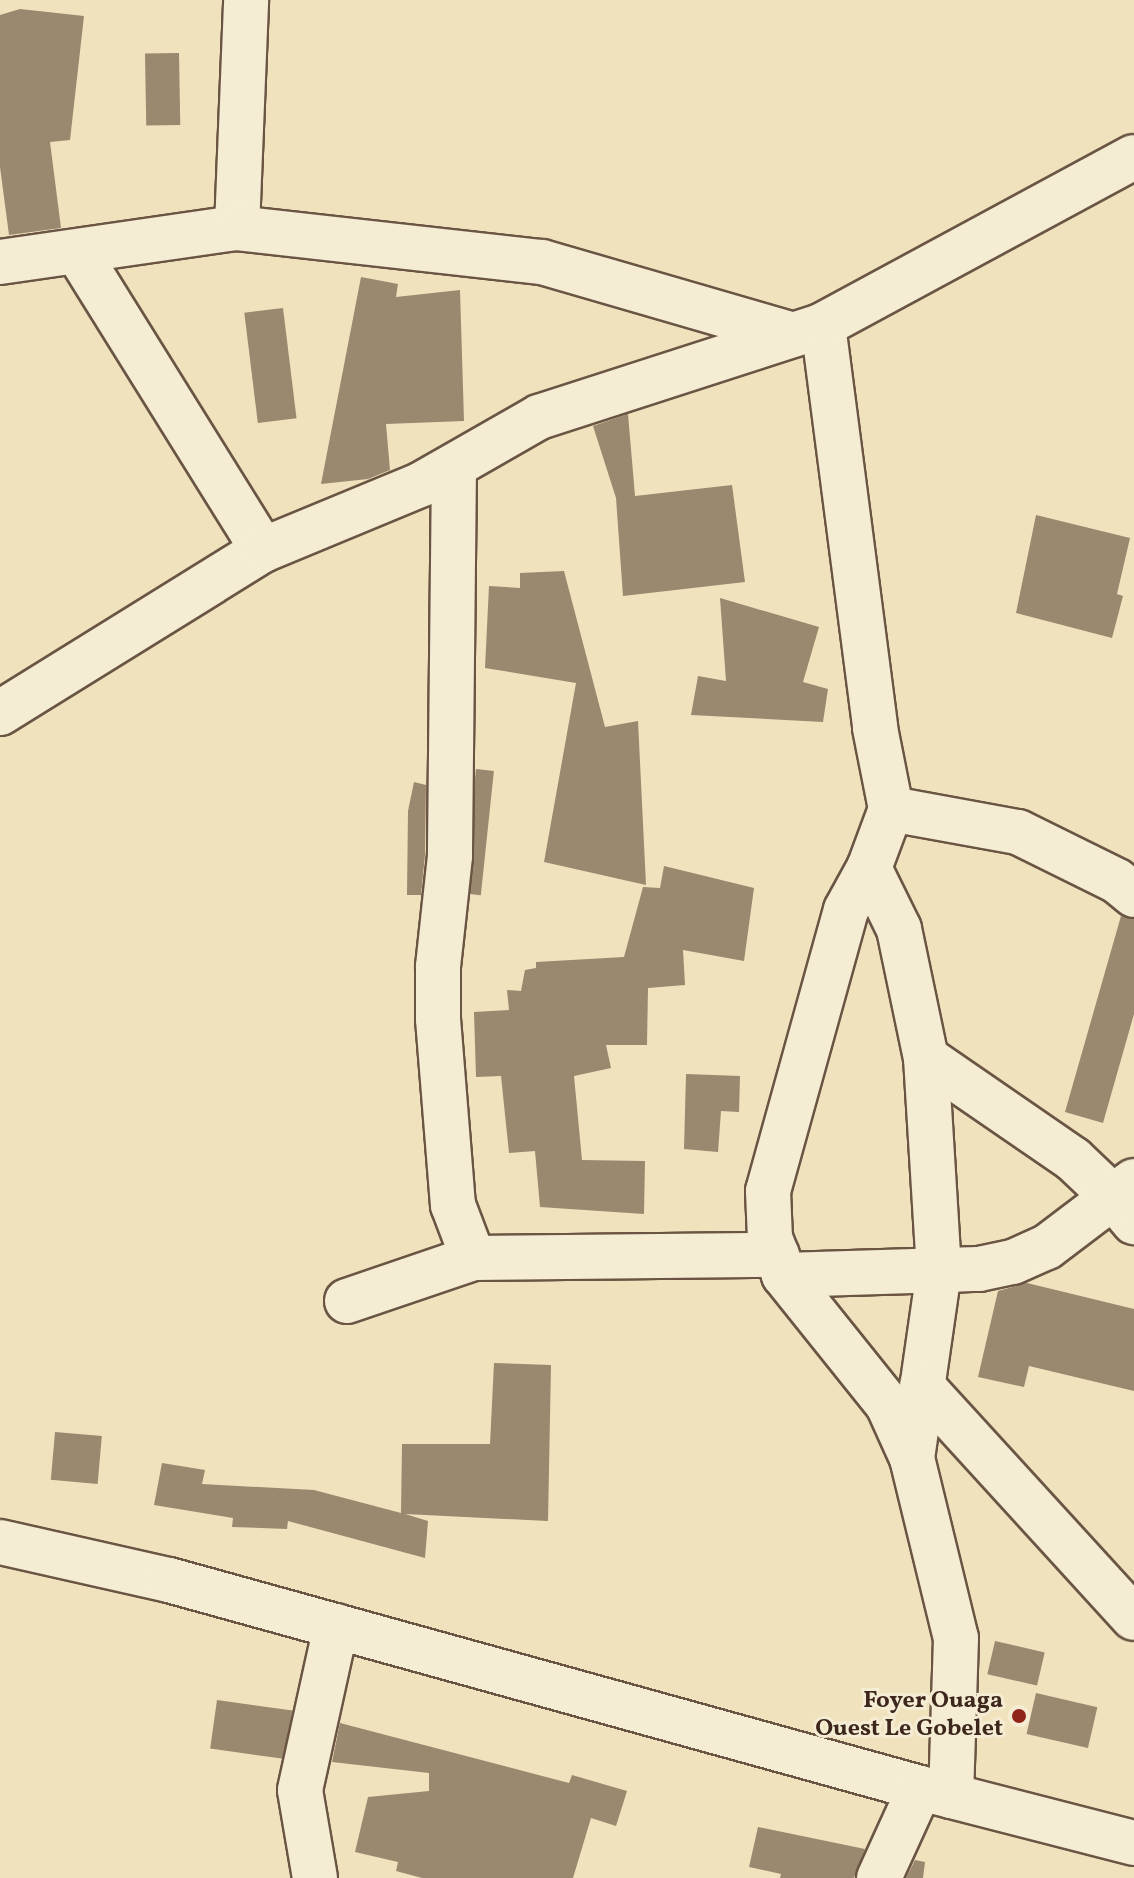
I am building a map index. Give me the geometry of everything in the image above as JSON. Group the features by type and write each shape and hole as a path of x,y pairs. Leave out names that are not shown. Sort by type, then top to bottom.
{"street":[{"path":"237,228 246,0"},
{"path":"0,713 263,550 422,484 539,417 808,330 1134,157"},
{"path":"0,262 237,228 542,262 808,330"},
{"path":"78,253 263,550"},
{"path":"808,330 891,809 869,868 846,910 768,1191 770,1238 780,1265 888,1405 912,1458 956,1638 936,1792 879,1878"},
{"path":"454,467 450,856 438,967 438,1019 453,1205 473,1258"},
{"path":"891,809 1018,832 1117,881 1134,895"},
{"path":"869,868 899,929 926,1058 939,1271 912,1458"},
{"path":"347,1301 473,1258 939,1271 979,1269 1024,1257 1047,1247 1127,1200 926,1058"},
{"path":"922,1386 1134,1618"},
{"path":"0,1542 169,1580 936,1792 1134,1843"},
{"path":"315,1878 300,1790 336,1626"}],"building":[{"path":"20,9 84,16 70,140 50,142 61,228 9,235 0,167 0,15"},
{"path":"179,53 180,125 146,126 145,54"},
{"path":"361,277 398,284 396,297 460,290 464,421 386,424 390,470 368,479 321,484"},
{"path":"283,308 297,418 258,423 244,313"},
{"path":"628,414 635,496 732,485 745,582 623,596 616,498 593,426"},
{"path":"1036,515 1130,538 1117,594 1123,596 1112,638 1016,613"},
{"path":"564,571 605,727 638,721 646,885 544,862 576,683 485,668 489,586 520,588 520,573"},
{"path":"720,598 819,627 803,682 828,689 823,722 691,715 698,676 726,681"},
{"path":"476,769 494,771 481,895 463,893"},
{"path":"414,782 426,785 425,855 421,895 407,895 408,811"},
{"path":"664,866 754,888 744,961 683,950 685,985 648,988 647,1045 606,1045 611,1068 574,1076 582,1160 645,1161 644,1214 540,1207 535,1151 509,1153 501,1076 476,1077 474,1012 509,1010 507,990 521,991 525,970 536,968 536,962 624,957 643,887 660,888"},
{"path":"1121,916 1134,919 1134,1014 1103,1123 1065,1112"},
{"path":"686,1074 740,1076 739,1112 721,1111 718,1152 684,1149"},
{"path":"1027,1283 1134,1309 1134,1391 1029,1366 1024,1387 978,1377 998,1291"},
{"path":"494,1363 551,1365 548,1521 405,1514 428,1521 425,1558 288,1521 287,1529 232,1527 233,1518 154,1505 162,1463 205,1470 202,1484 314,1490 401,1513 402,1444 490,1444"},
{"path":"55,1432 102,1436 98,1484 51,1480"},
{"path":"995,1641 1045,1652 1037,1686 987,1674"},
{"path":"1036,1693 1097,1707 1088,1748 1027,1734"},
{"path":"217,1700 292,1711 285,1759 210,1749"},
{"path":"340,1723 569,1783 572,1775 627,1791 616,1826 591,1818 573,1878 422,1878 396,1871 398,1862 355,1852 368,1797 429,1791 429,1773 332,1762"},
{"path":"758,1827 865,1849 854,1878 780,1878 781,1874 749,1867"},
{"path":"915,1860 925,1862 923,1878 906,1878"}],"place":[{"name":"Foyer Ouaga Ouest Le Gobelet","path":"1019,1716"}]}
